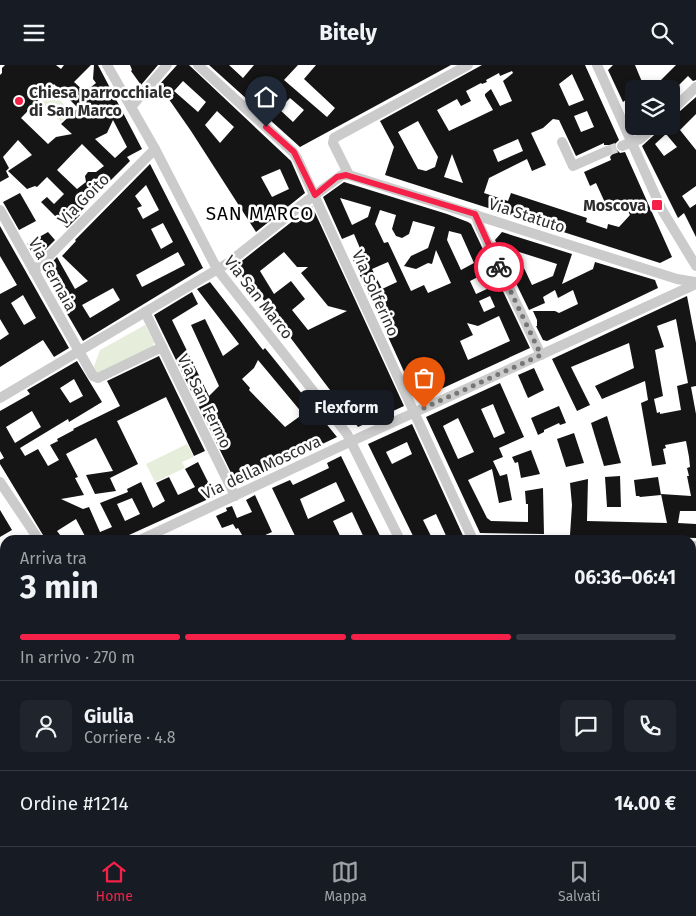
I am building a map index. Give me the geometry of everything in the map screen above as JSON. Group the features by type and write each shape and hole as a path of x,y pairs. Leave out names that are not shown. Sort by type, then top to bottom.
{"street":[{"name":"Via San Marco","path":"107,65 155,149 217,269 341,427 351,442 398,535"},
{"path":"131,107 167,65"},
{"name":"Via Solferino","path":"198,65 294,152 472,535"},
{"path":"0,399 232,260 337,177 349,175 333,143 334,138 468,65"},
{"path":"598,65 626,144 662,210 696,266"},
{"path":"680,102 696,87"},
{"path":"626,144 645,135"},
{"path":"562,143 573,166 607,151"},
{"name":"Via Goito","path":"34,271 155,149"},
{"name":"Via Statuto","path":"349,175 677,279 696,283"},
{"name":"Via Cernaia","path":"0,210 93,376 98,378 162,347"},
{"path":"475,214 541,355"},
{"name":"Via della Moscova","path":"151,535 696,283"},
{"name":"Via San Fermo","path":"145,312 235,496"},
{"path":"0,482 36,535"}],"green space":[{"path":"51,92 72,112 61,122 40,102"},
{"path":"145,325 154,342 152,348 97,375 93,369 100,350"},
{"path":"187,444 194,457 182,462 185,468 155,482 146,464"}],"building":[{"path":"5,65 56,65 61,69 64,65 91,65 74,82 85,92 96,83 93,79 94,65 98,65 142,149 127,157 130,161 87,204 78,214 80,215 67,228 41,202 47,197 54,204 64,194 47,177 37,187 27,189 8,171 32,155 18,140 3,157 9,168 6,171 9,177 0,182 0,75","holes":["54,84 78,108 61,124 72,134 56,137 48,144 21,118","113,120 127,147 115,158 95,139 107,133","82,144 104,166 96,172 88,172 85,176 86,182 77,189 57,170"]},
{"path":"130,65 158,65 141,85 131,71"},
{"path":"177,65 189,65 291,161 305,193 256,232 159,85","holes":["183,81 206,102 198,112 174,91","217,111 234,127 220,143 205,125","280,169 289,189 272,197 261,177"]},
{"path":"209,65 229,65 243,78 254,65 298,65 284,80 327,117 335,108 304,79 316,65 451,65 300,147","holes":["290,98 304,110 293,122 279,109"]},
{"path":"482,65 585,65 619,140 615,144 616,149 620,153 625,152 672,257 660,263 385,175 394,147 380,121","holes":["512,71 513,73 503,81 512,101 500,106 491,89 485,96 493,110 449,131 437,110 457,99 461,106 471,101 466,91 487,82 486,80 499,73 500,76","572,74 584,100 569,106 559,84","587,111 594,127 581,132 574,116","553,119 559,120 576,156 604,143 604,145 611,145 614,152 610,157 611,160 584,172 590,186 596,183 607,207 618,200 621,204 624,203 630,215 619,227 608,224 607,229 586,222 587,218 511,193 508,201 484,193 489,178 527,159 532,171 546,165 531,133 543,128","418,121 438,157 435,167 426,171 418,169 398,132","518,139 523,151 498,162 493,150","452,154 463,183 444,177"]},
{"path":"613,65 635,65 641,80 625,80 625,101 623,102 608,70"},
{"path":"676,65 696,65 696,80 693,81 688,76 680,84 680,80 661,80"},
{"path":"696,97 696,114 680,130 680,111"},
{"path":"680,130 696,150 696,186 682,196 690,208 696,204 696,237 684,213 678,218 642,146 654,135 665,135 655,144 664,156 677,147 667,135 680,135"},
{"path":"150,164 203,268 83,341 62,305 56,293 58,292 47,271 50,268 48,266 57,257 75,289 88,281 62,256 75,240","holes":["146,185 159,210 143,219 137,208 142,206 135,196","163,223 173,242 161,249 151,229","178,252 185,265 142,287 136,275","113,288 120,300 90,318 82,305"]},
{"path":"344,182 447,214 471,224 530,348 417,400 352,258 362,253 354,234 342,239 323,197","holes":["340,198 371,207 368,217 352,225","380,210 396,215 392,229 396,236 402,238 409,234 413,221 435,227 428,248 411,256 404,266 416,269 428,263 432,264 436,250 451,283 428,293 424,285 411,291 388,242 384,243 375,224","449,231 461,234 474,263 461,270 447,240","388,262 397,282 382,289 372,269","480,276 487,289 476,294 470,281","490,296 495,307 484,312 479,301","499,316 510,341 468,360 460,341 473,335 467,323 478,326"]},
{"path":"20,193 36,221 19,230 3,202"},
{"path":"312,206 404,406 358,427 271,312 250,278 246,281 234,267","holes":["284,252 297,267 308,267 301,273 328,306 347,311 308,330 292,310 305,299 291,281 274,294 260,271"]},
{"path":"0,226 69,348 54,357 43,340 0,367 0,340 9,334 0,319 0,294 17,285 0,256","holes":["23,295 36,318 24,325 11,303"]},
{"path":"48,232 55,240 36,259 27,244"},
{"path":"502,232 572,254 562,284 593,269 595,262 655,280 658,288 547,341 543,340 536,326 537,320 533,311 555,311 559,313 578,304 573,290 558,298 555,290 543,297 545,303 529,310 495,240","holes":["516,251 557,264 553,276 532,285"]},
{"path":"210,282 263,350 265,348 337,437 237,485 154,315 192,292 198,304 172,320 209,396 219,386 191,325 205,319 223,356 239,344 197,289","holes":["258,360 303,414 285,427 249,390 250,388 242,379 254,368"]},
{"path":"687,296 696,343 696,386 691,387 696,414 696,511 680,511 678,523 696,524 696,535 570,535 572,505 570,483 588,479 587,521 667,523 661,494 691,496 687,476 689,476 687,468 690,467 686,441 665,445 666,448 663,449 666,464 652,466 641,403 648,400 645,381 602,399 595,386 634,368 629,343 571,367 590,405 577,411 552,359","holes":["676,319 688,383 677,386 681,410 657,413 654,399 663,396 655,350 664,347 657,326"]},
{"path":"159,356 205,451 194,456 166,397 117,421 138,464 110,478 116,491 95,494 86,475 113,471 96,438 66,454 78,477 75,478 84,495 61,499 83,509 89,507 100,532 112,527 100,503 128,492 127,489 141,482 153,508 165,501 156,483 169,477 178,495 195,487 185,469 198,462 215,496 129,535 84,535 76,519 57,531 60,535 43,535 0,464 0,460 4,458 0,451 0,411 30,394 27,390 77,361 102,402 69,422 68,419 20,448 25,456 38,449 48,466 59,460 50,445 58,441 57,439 120,406 107,381","holes":["74,379 83,396 70,403 60,388","32,411 41,427 15,443 6,427","132,498 140,514 125,521 117,504"]},
{"path":"534,368 544,390 528,398 518,375"},
{"path":"500,383 524,437 499,448 503,457 493,461 500,476 507,474 512,500 499,503 492,469 468,480 487,518 491,521 528,522 528,504 526,504 525,491 543,488 544,534 480,533 426,417","holes":["493,404 505,433 494,438 481,409","458,418 474,452 458,459 443,426"]},
{"path":"559,406 566,423 560,425 559,423 538,435 531,418"},
{"path":"607,416 621,463 604,466 591,423"},
{"path":"412,424 463,535 446,535 436,514 423,520 430,535 413,535 368,444","holes":["407,442 412,454 392,464 386,452"]},
{"path":"574,433 584,463 566,467 557,439"},
{"path":"531,450 540,474 521,478 518,462 515,463 512,457"},
{"path":"341,456 380,535 363,535 352,512 333,521 340,535 295,535 272,488 290,480 293,485 329,468 327,463","holes":["336,482 345,501 308,519 300,499"]},
{"path":"620,476 621,507 607,507 605,477"},
{"path":"658,477 661,495 636,496 634,480"},
{"path":"255,495 272,532 265,535 242,535 233,524 222,528 216,516 227,511 226,508 232,506 237,518 252,512 246,500"},
{"path":"0,510 12,530 0,535"}],"tunnel":[{"path":"607,151 622,146"}],"way so far":[{"path":"424,408 541,355 499,267"}],"place":[{"name":"Chiesa parrocchiale di San Marco","path":"19,101"},
{"name":"Moscova","path":"657,205"},
{"name":"Flexform","path":"424,408"}],"district":[{"name":"SAN MARCO","path":"260,213"}],"route":[{"path":"266,127 294,152 315,195 337,177 346,175 475,214 499,267"}]}
